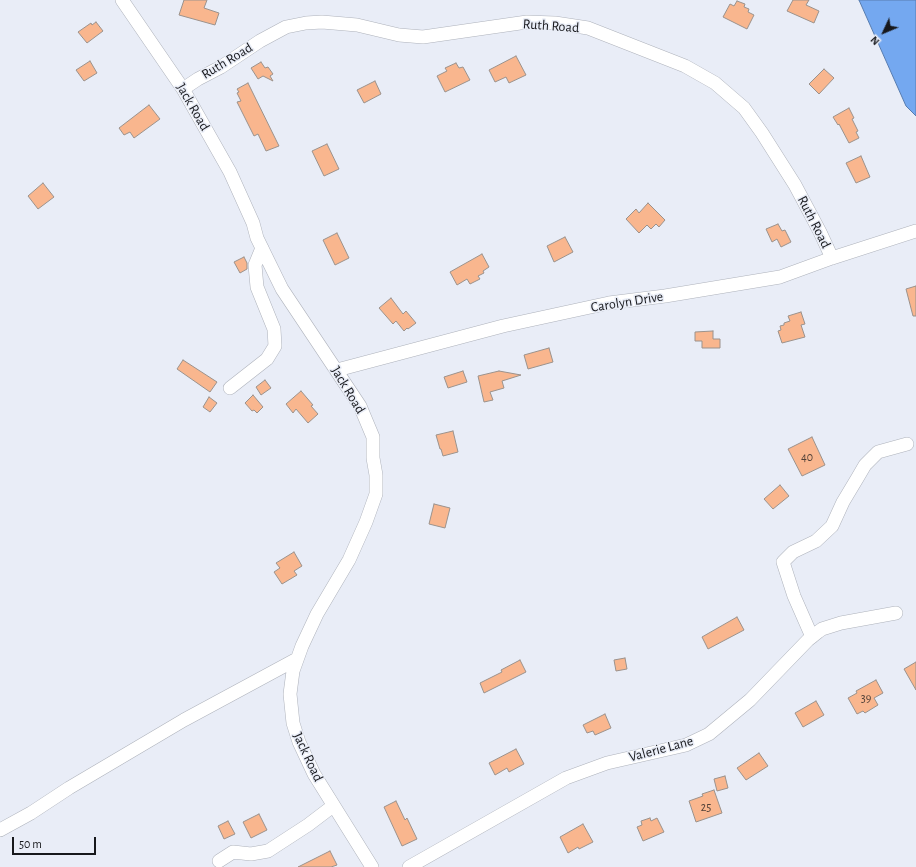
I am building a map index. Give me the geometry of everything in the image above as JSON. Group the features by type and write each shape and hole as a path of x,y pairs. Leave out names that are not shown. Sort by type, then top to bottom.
{"street":[{"name":"Jack Road","path":"122,0 183,89 230,172 253,223 257,238 282,289 360,406 373,437 376,494 366,522 349,560 317,614 302,646 293,671 290,694 293,723 299,742 314,774 372,867"},
{"name":"Ruth Road","path":"183,89 221,67 260,41 286,27 306,22 357,25 399,36 422,37 527,22 555,23 588,28 685,66 715,83 744,108 762,133 795,185 832,258"},
{"name":"Carolyn Drive","path":"337,370 368,360 503,326 609,303 665,296 780,277 832,258 916,231"},
{"path":"230,388 266,359 275,346 274,329 257,287 255,265 262,248"},
{"path":"812,637 794,596 783,562 793,552 816,541 832,526 843,502 865,465 878,452 907,444"},
{"name":"Valerie Lane","path":"409,867 566,778 607,763 686,745 709,734 750,700 812,637 822,629 896,613"},
{"path":"0,830 31,813 68,788 184,720 297,659"},
{"path":"219,861 233,852 251,854 268,851 308,825 333,806"}],"water":[{"path":"859,0 916,0 916,116 906,106"}],"building":[{"path":"184,0 207,0 204,8 219,13 215,25 179,15"},
{"path":"793,0 809,0 806,5 819,11 814,23 787,11"},
{"path":"737,1 745,4 744,7 749,9 748,12 754,15 747,29 723,17 730,4 734,6"},
{"path":"96,22 103,31 87,43 78,32 91,23 92,25"},
{"path":"516,56 526,75 509,83 506,77 495,82 489,70"},
{"path":"90,61 97,73 84,81 76,70"},
{"path":"261,62 265,68 268,67 273,74 270,76 273,81 263,76 258,79 251,68"},
{"path":"456,63 459,68 463,67 470,80 445,92 437,76 447,71 445,68"},
{"path":"824,69 834,78 819,94 809,84"},
{"path":"375,81 381,94 364,103 357,90"},
{"path":"248,83 279,146 266,151 258,134 254,136 237,102 241,101 237,93 239,92 237,89"},
{"path":"149,105 160,119 134,138 130,132 124,135 119,128"},
{"path":"849,108 854,118 852,119 858,131 856,132 859,138 849,143 839,124 838,125 833,117"},
{"path":"327,144 339,169 324,176 312,151"},
{"path":"861,156 870,177 856,183 846,163"},
{"path":"43,183 54,197 38,209 28,196"},
{"path":"648,203 665,220 659,227 656,224 651,229 647,225 639,233 626,219 636,209 639,213"},
{"path":"778,224 782,231 785,230 791,242 781,247 777,239 772,242 766,229"},
{"path":"337,233 349,258 335,265 323,240"},
{"path":"565,237 573,252 554,262 547,246"},
{"path":"482,254 489,267 483,271 484,273 478,276 480,279 470,284 467,279 457,285 450,272"},
{"path":"244,257 247,263 247,269 240,273 234,262"},
{"path":"916,286 916,316 913,316 906,289"},
{"path":"391,298 403,314 406,311 416,323 404,331 396,321 393,324 379,308"},
{"path":"801,312 805,324 801,325 805,337 782,343 778,331 781,330 780,326 790,321 788,316"},
{"path":"713,331 713,339 720,339 720,348 702,348 702,341 695,341 695,332"},
{"path":"549,348 553,362 528,369 524,355"},
{"path":"183,360 217,382 210,392 177,369"},
{"path":"463,371 467,382 448,388 444,377"},
{"path":"499,371 521,375 502,381 504,388 490,392 493,400 484,402 478,376"},
{"path":"265,380 271,388 261,395 256,387"},
{"path":"301,391 313,405 311,406 318,414 308,423 296,409 293,413 286,404"},
{"path":"253,395 263,407 257,413 254,410 252,411 245,403"},
{"path":"209,397 217,403 210,412 203,407"},
{"path":"453,431 458,452 443,456 436,435"},
{"path":"812,437 825,465 802,476 788,449"},
{"path":"780,485 789,496 773,509 764,499"},
{"path":"434,504 450,508 445,528 429,524"},
{"path":"294,552 302,566 294,571 297,575 282,584 274,572 280,568 276,563"},
{"path":"737,617 744,630 708,649 702,637"},
{"path":"625,658 627,669 616,671 614,660"},
{"path":"520,660 526,672 484,693 480,683 502,672 501,670"},
{"path":"916,662 916,690 904,669"},
{"path":"876,680 883,693 874,698 878,705 865,713 863,711 857,714 848,698 857,693 856,691"},
{"path":"816,701 824,715 803,727 795,713"},
{"path":"605,714 611,728 595,735 593,731 587,733 583,725"},
{"path":"516,749 524,764 509,772 507,768 495,775 489,763"},
{"path":"759,753 768,766 746,780 737,768"},
{"path":"725,776 728,788 717,791 714,779"},
{"path":"714,790 722,813 696,822 689,801"},
{"path":"396,801 405,820 407,818 417,839 402,846 384,807"},
{"path":"259,814 267,830 251,838 243,822"},
{"path":"650,818 651,821 657,818 664,832 643,841 637,827 642,825 641,821"},
{"path":"228,821 235,834 224,839 218,826"},
{"path":"583,824 593,842 579,849 578,847 568,853 560,837"},
{"path":"330,851 337,865 331,867 298,867"}]}
